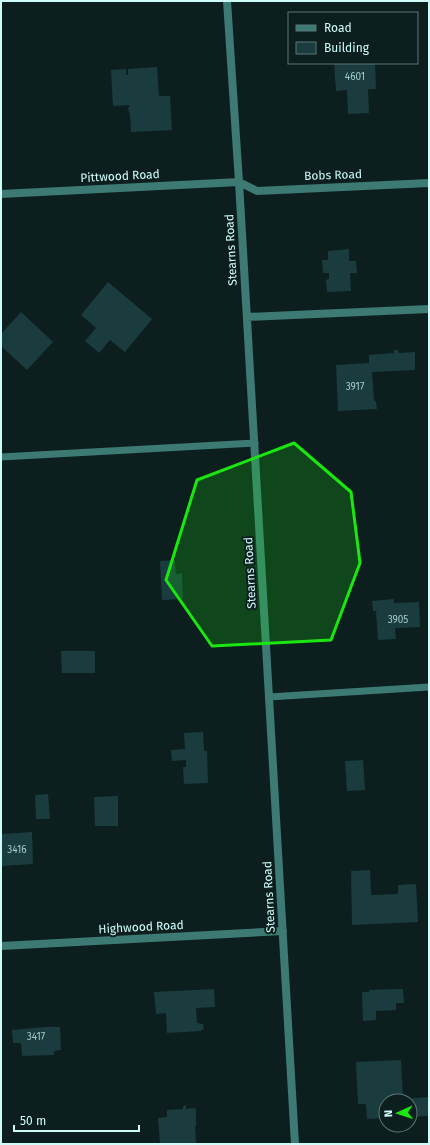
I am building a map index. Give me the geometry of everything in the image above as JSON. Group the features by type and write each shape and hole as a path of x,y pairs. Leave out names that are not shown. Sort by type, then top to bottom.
{"street":[{"name":"Stearns Road","path":"227,1 270,697 295,1144"},
{"name":"Bobs Road","path":"239,182 257,191 429,183"},
{"name":"Pittwood Road","path":"1,194 239,182"},
{"path":"247,317 429,308"},
{"name":"Highwood Road","path":"1,946 283,931"}],"lane":[{"path":"1,457 254,443"},
{"path":"270,697 429,687"}],"highlighted area":[{"path":"294,443 351,492 360,563 331,640 212,646 166,580 197,480"}],"building":[{"path":"334,64 375,64 376,89 368,89 369,113 348,114 347,90 336,91"},
{"path":"157,67 159,96 170,96 172,130 131,132 130,114 128,108 130,105 113,106 111,70 126,69 126,75 128,75 128,69"},
{"path":"349,249 349,261 356,261 357,273 350,273 351,291 327,292 326,280 329,279 329,273 323,273 322,260 328,260 328,251"},
{"path":"108,282 152,319 125,352 110,340 99,353 85,341 96,328 81,315"},
{"path":"21,312 53,342 27,370 1,346 1,334"},
{"path":"394,350 398,350 399,353 415,352 415,370 372,372 374,400 376,402 377,409 338,411 336,365 369,363 369,355 394,353"},
{"path":"175,560 176,574 182,573 183,599 162,600 160,561"},
{"path":"394,599 394,603 419,602 420,627 395,628 396,639 378,640 376,611 373,611 372,601"},
{"path":"61,651 95,651 95,673 62,673"},
{"path":"203,732 204,751 207,751 208,783 184,784 183,767 186,767 186,760 172,761 171,750 185,749 184,733"},
{"path":"363,760 365,790 347,791 345,761"},
{"path":"48,794 50,819 36,819 35,795"},
{"path":"118,796 118,826 95,826 94,797"},
{"path":"32,832 33,864 1,866 1,834"},
{"path":"370,870 371,895 398,894 398,885 416,884 418,922 352,925 351,871"},
{"path":"214,989 215,1007 196,1008 197,1023 203,1024 204,1029 201,1031 167,1033 166,1013 156,1014 154,992"},
{"path":"403,989 404,1003 396,1003 396,1010 376,1011 376,1020 363,1021 362,992 369,992 369,990"},
{"path":"60,1027 61,1050 54,1051 54,1055 22,1056 21,1043 13,1043 12,1030"},
{"path":"401,1060 403,1093 378,1093 378,1118 367,1119 366,1104 358,1104 356,1062"},
{"path":"429,1097 429,1116 418,1117 418,1098"},
{"path":"186,1105 186,1109 195,1108 196,1110 196,1144 160,1144 158,1118 167,1117 167,1110 183,1109 183,1106"}]}
